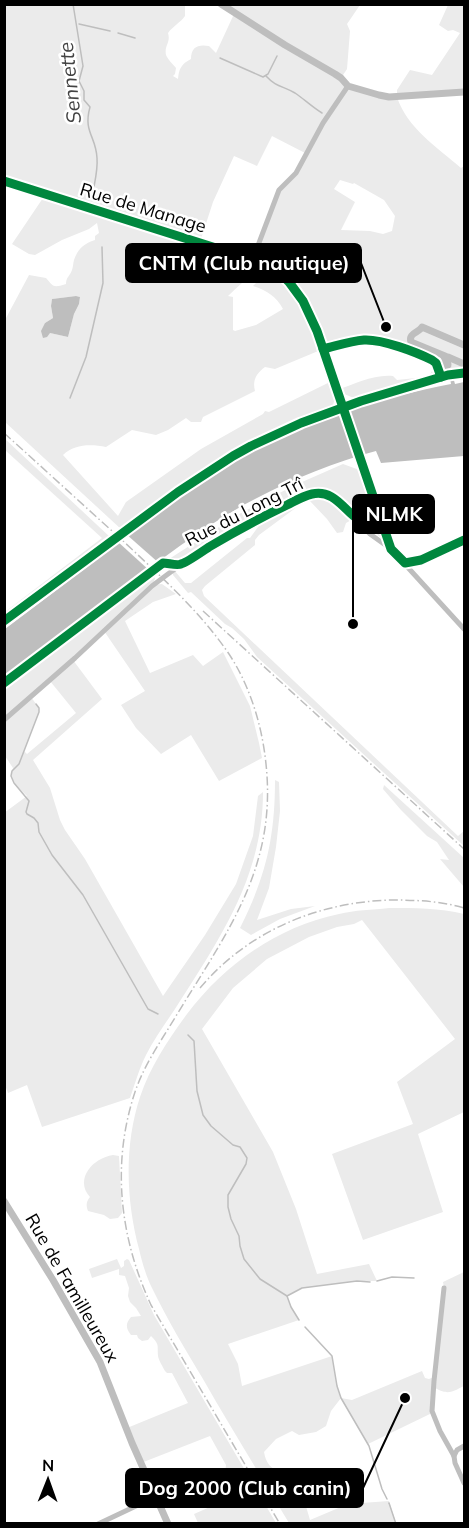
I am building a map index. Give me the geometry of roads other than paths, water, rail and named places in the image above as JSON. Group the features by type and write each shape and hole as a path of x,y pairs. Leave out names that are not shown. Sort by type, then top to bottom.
{"street":[{"path":"221,4 341,78 348,86 389,97 465,92"},
{"path":"254,256 279,190 296,173 323,123 348,86"},
{"name":"Rue de Manage","path":"4,181 216,248 240,255 254,256 282,275 300,296 312,321 377,506"},
{"name":"Rue du Long Trî","path":"4,720 73,660 152,586 186,561 268,515 315,493 326,494 338,500 370,534 391,549 465,629"},
{"path":"355,518 368,521 374,515 377,506"},
{"path":"377,506 391,549"},
{"path":"408,567 465,544"},
{"name":"Rue de Familleureux","path":"4,1201 100,1362 168,1524"},
{"path":"444,1288 432,1412 465,1483"},
{"path":"454,1457 457,1450 465,1446"},
{"path":"98,1524 155,1497"}],"waterway":[{"name":"Sennette","path":"73,4 83,66 79,81 84,91 84,100 90,107 88,122 97,158 93,192"},
{"path":"79,24 110,31"},
{"path":"118,33 135,38"},
{"path":"220,58 263,77 268,74 277,56"},
{"path":"266,76 276,84 295,93 322,113"},
{"name":"Sennette","path":"70,398 86,357 103,283 102,247"},
{"path":"464,345 422,327 410,339 411,342 445,356 446,366 448,357 464,364"},
{"path":"36,704 39,712 19,764 12,771 11,776 29,801 26,812 38,823 39,832 52,855 83,895 148,1009 158,1014"},
{"path":"188,1035 194,1041 197,1091 203,1115 211,1126 233,1145 240,1147 247,1158 246,1164 228,1195 228,1207 239,1236 244,1259 260,1279 287,1296 299,1320"},
{"path":"377,1281 392,1277 414,1278"},
{"path":"287,1296 302,1288 357,1281 370,1282"},
{"path":"305,1327 332,1356 341,1398 369,1446 387,1499"},
{"path":"389,1503 396,1524"}],"railway":[{"path":"4,433 150,566 205,623 236,666 249,693 258,720 266,764 267,801 264,835 256,867 230,927 143,1072 128,1119 121,1173 122,1200 132,1254 151,1305 280,1524"},
{"path":"203,611 464,849"},
{"path":"200,988 240,950 286,923 311,914 364,902 391,900 428,901 464,908"}],"place":[{"name":"CNTM (Club nautique)","path":"386,327"},
{"name":"NLMK","path":"353,624"},
{"name":"Dog 2000 (Club canin)","path":"405,1398"}]}
